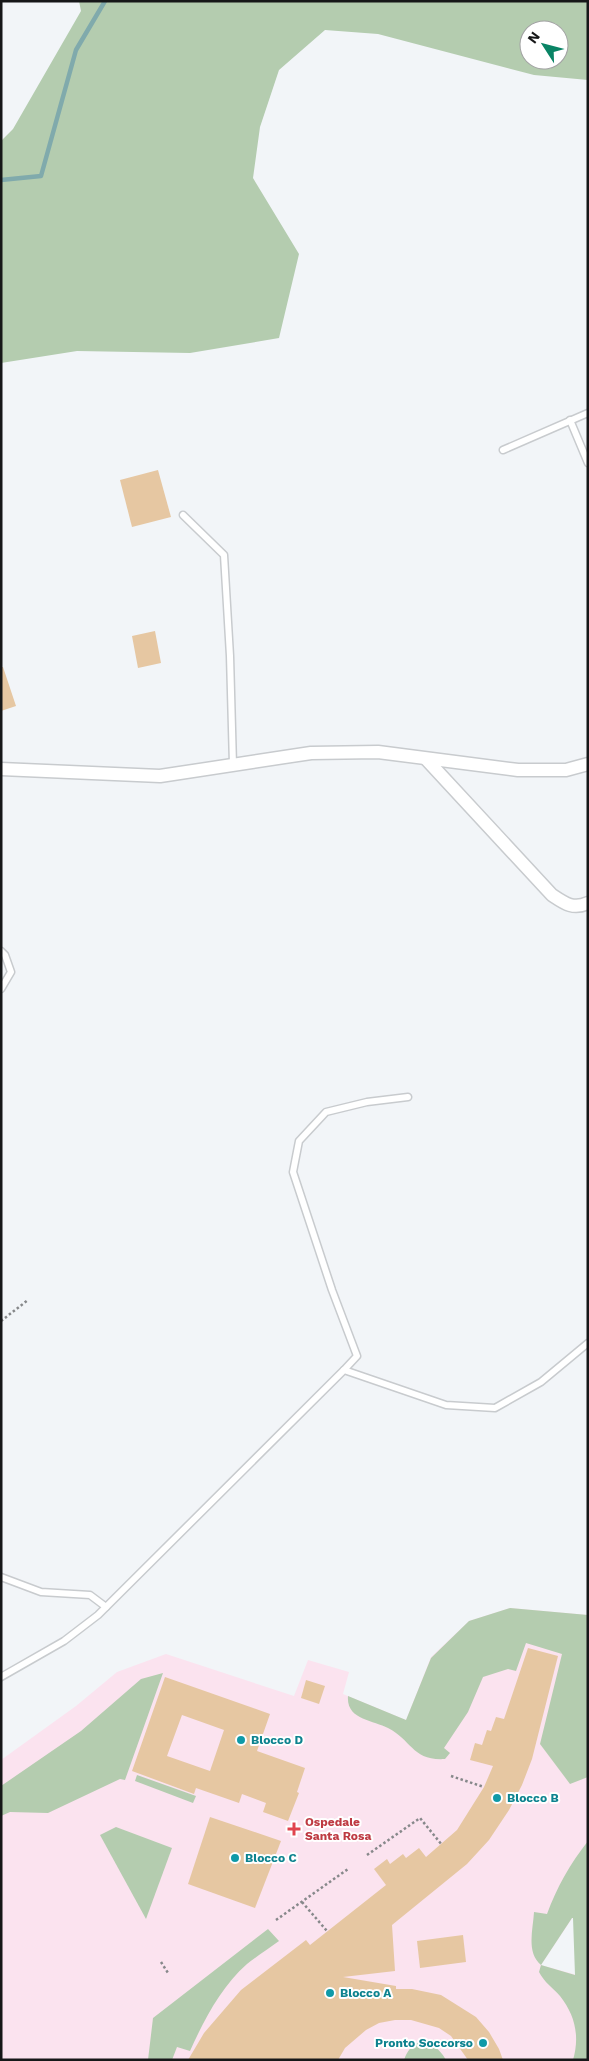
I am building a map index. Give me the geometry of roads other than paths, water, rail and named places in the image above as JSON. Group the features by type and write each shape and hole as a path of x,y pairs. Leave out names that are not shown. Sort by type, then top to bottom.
{"street":[{"path":"1,769 160,776 311,753 378,752 518,770 566,770 588,764"},
{"path":"426,759 552,895 568,906 583,906 588,903"}],"lane":[{"path":"503,450 588,413"},
{"path":"570,420 588,463"},
{"path":"183,515 224,555 230,656 233,765"},
{"path":"1,951 11,972 1,989"},
{"path":"1,1677 64,1642 106,1607 357,1356 329,1282 293,1172 299,1140 326,1112 367,1102 408,1097"},
{"path":"344,1370 446,1405 494,1408 541,1382 588,1343"},
{"path":"1,1577 41,1592 90,1594 106,1607"}],"waterway":[{"path":"1,180 41,176 76,50 105,1"}],"place":[{"name":"Blocco D","path":"241,1740"},
{"name":"Blocco B","path":"497,1798"},
{"name":"Ospedale Santa Rosa","path":"294,1829"},
{"name":"Blocco C","path":"235,1858"},
{"name":"Blocco A","path":"330,1993"},
{"name":"Pronto Soccorso","path":"483,2043"}]}
